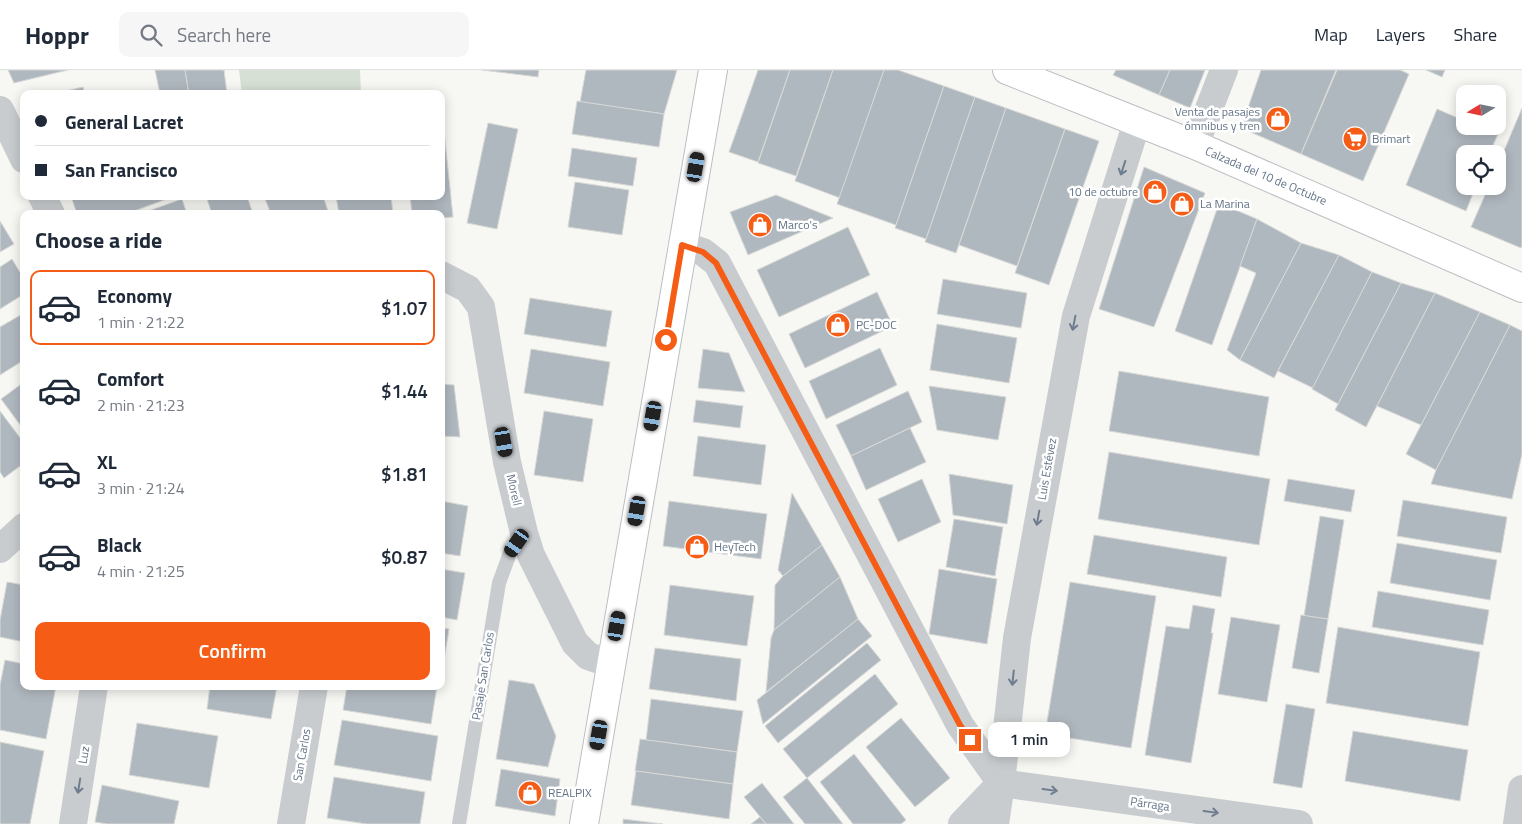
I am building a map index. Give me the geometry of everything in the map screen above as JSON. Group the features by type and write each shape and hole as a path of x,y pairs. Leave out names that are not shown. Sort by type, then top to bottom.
{"main road":[{"path":"584,824 712,70"},
{"name":"Calzada del 10 de Octubre","path":"1007,70 1195,145 1522,288"}],"street":[{"path":"1195,145 1224,70"},
{"path":"0,110 20,151"},
{"name":"Luis Estévez","path":"996,824 1017,638 1076,316 1137,122"},
{"path":"682,245 703,252 716,263 960,725 1001,783 962,824"},
{"name":"Morell","path":"445,277 468,289 481,307 507,462 524,534 531,555 575,643 588,656 611,664"},
{"path":"0,549 20,531"},
{"name":"Luz","path":"73,824 93,690"},
{"name":"San Carlos","path":"291,824 313,690"},
{"name":"Párraga","path":"1001,783 1299,824"},
{"path":"1517,824 1522,789"}],"lane":[{"name":"Pasaje San Carlos","path":"459,824 499,583 510,553 524,534"}],"shaded area":[{"path":"239,70 360,70 361,90 242,90"}],"building":[{"path":"8,70 68,70 14,83"},
{"path":"155,70 185,70 188,90 159,90"},
{"path":"185,70 224,70 226,90 188,90"},
{"path":"482,70 539,70 538,77"},
{"path":"586,70 677,70 664,114 580,102"},
{"path":"758,70 790,70 758,162 729,152"},
{"path":"790,70 833,70 796,176 758,163"},
{"path":"833,70 884,70 840,198 795,181"},
{"path":"884,70 898,70 944,86 896,225 837,204"},
{"path":"1116,70 1170,70 1159,95 1113,75"},
{"path":"1170,70 1205,70 1190,108 1159,95"},
{"path":"1261,70 1336,70 1301,154 1241,128"},
{"path":"1337,70 1400,70 1409,74 1363,181 1301,154"},
{"path":"1426,70 1445,70 1442,77"},
{"path":"944,86 975,97 926,239 895,228"},
{"path":"83,87 84,90 70,90"},
{"path":"975,97 1006,108 956,253 925,242"},
{"path":"577,101 664,114 659,147 572,134"},
{"path":"1006,108 1065,129 1017,266 959,245"},
{"path":"1522,108 1521,248 1471,227 1485,195 1506,195 1506,146"},
{"path":"1437,109 1456,117 1456,135 1498,135 1493,145 1456,145 1456,195 1472,195 1466,211 1406,185"},
{"path":"488,123 518,129 497,229 467,223"},
{"path":"1065,129 1099,141 1049,285 1015,273"},
{"path":"445,141 453,217 445,218 445,210 412,210 410,200 445,200"},
{"path":"572,148 637,158 633,186 568,176"},
{"path":"1144,167 1205,193 1154,327 1099,309"},
{"path":"575,182 629,190 622,235 568,227"},
{"path":"776,195 833,218 748,255 730,212"},
{"path":"72,200 164,200 137,210 76,210"},
{"path":"182,200 186,210 151,210"},
{"path":"207,200 248,200 252,210 211,210"},
{"path":"266,200 324,200 328,210 269,210"},
{"path":"337,200 391,200 393,210 338,210"},
{"path":"1219,203 1257,219 1212,345 1175,331"},
{"path":"1257,219 1301,243 1240,360 1227,350 1256,273 1240,266"},
{"path":"0,221 14,244 0,252"},
{"path":"848,227 870,275 779,317 757,270"},
{"path":"1301,243 1339,255 1274,378 1240,360"},
{"path":"1339,255 1372,272 1313,388 1278,371"},
{"path":"12,259 20,272 20,296 0,309 0,267"},
{"path":"1372,272 1401,283 1338,404 1312,389"},
{"path":"943,279 1027,293 1021,328 937,314"},
{"path":"1401,283 1435,293 1366,427 1335,410"},
{"path":"877,292 893,326 805,368 789,334"},
{"path":"1435,293 1480,312 1421,425 1377,406"},
{"path":"530,298 612,311 606,347 524,334"},
{"path":"1480,312 1510,325 1436,470 1406,454"},
{"path":"20,315 20,362 0,375 0,327"},
{"path":"937,324 1017,338 1009,383 930,370"},
{"path":"1510,325 1522,331 1522,454 1512,499 1431,484 1436,470"},
{"path":"880,348 897,385 826,419 809,381"},
{"path":"531,349 610,362 603,406 524,393"},
{"path":"703,349 729,353 745,392 698,388"},
{"path":"1119,371 1269,397 1259,456 1109,431"},
{"path":"445,384 454,385 460,437 445,436"},
{"path":"20,385 20,425 1,399"},
{"path":"929,386 1006,397 998,440 937,430"},
{"path":"908,391 922,422 851,456 836,425"},
{"path":"696,400 743,406 740,428 693,422"},
{"path":"0,411 20,438 20,466 4,478 0,472"},
{"path":"544,411 593,419 583,482 534,475"},
{"path":"910,428 926,462 866,490 851,456"},
{"path":"698,436 766,445 761,485 693,476"},
{"path":"1109,452 1270,479 1259,545 1098,519"},
{"path":"949,474 1013,485 1007,524 953,515"},
{"path":"922,479 941,522 898,542 878,499"},
{"path":"1288,479 1355,490 1351,512 1284,501"},
{"path":"792,493 822,545 783,576 778,570"},
{"path":"1403,500 1507,517 1501,553 1397,536"},
{"path":"669,501 767,514 761,559 663,546"},
{"path":"445,502 468,506 460,556 445,554"},
{"path":"1320,516 1344,520 1328,619 1304,616"},
{"path":"954,519 1003,527 995,576 946,567"},
{"path":"1094,535 1227,557 1221,597 1087,574"},
{"path":"1397,543 1497,560 1490,600 1390,583"},
{"path":"822,545 840,577 774,630 775,585 783,576"},
{"path":"939,569 997,579 987,644 929,634"},
{"path":"445,570 465,573 457,620 445,618"},
{"path":"840,577 858,619 766,692 771,638 774,630"},
{"path":"7,582 20,584 20,641 0,637 0,620"},
{"path":"1070,582 1156,596 1131,748 1045,734"},
{"path":"670,585 754,596 747,646 664,635"},
{"path":"1378,591 1489,610 1483,645 1372,627"},
{"path":"1193,605 1215,609 1211,633 1213,633 1191,763 1145,755 1166,626 1189,629"},
{"path":"1301,615 1328,619 1319,673 1292,668"},
{"path":"1231,617 1280,625 1267,702 1218,694"},
{"path":"858,619 872,636 763,724 757,700"},
{"path":"1338,627 1480,652 1468,726 1326,703"},
{"path":"445,628 449,629 445,653"},
{"path":"867,643 881,660 778,743 765,726"},
{"path":"655,648 741,659 736,701 649,689"},
{"path":"5,660 20,663 20,690 55,690 46,739 0,730 0,685"},
{"path":"875,674 898,704 807,778 783,749"},
{"path":"509,680 534,684 556,736 548,767 496,759"},
{"path":"209,690 276,690 271,719 207,709"},
{"path":"346,690 436,690 431,724 343,710"},
{"path":"651,699 743,711 737,752 646,740"},
{"path":"1286,704 1315,709 1302,788 1273,783"},
{"path":"901,718 950,778 915,807 866,747"},
{"path":"342,720 438,736 431,781 334,765"},
{"path":"137,723 218,736 209,788 129,775"},
{"path":"1353,731 1468,750 1460,801 1345,781"},
{"path":"640,739 737,752 733,784 635,771"},
{"path":"0,742 44,751 30,824 0,824"},
{"path":"854,754 906,820 901,824 853,824 820,782"},
{"path":"501,769 560,779 555,816 495,806"},
{"path":"636,771 733,784 729,819 631,805"},
{"path":"334,777 425,792 420,824 367,824 327,818"},
{"path":"807,778 843,824 805,824 783,797"},
{"path":"762,783 794,824 766,824 744,797"},
{"path":"102,785 179,801 174,824 107,824 95,822"},
{"path":"760,817 766,824 751,824"},
{"path":"623,819 663,824 623,824"}],"place":[{"name":"Venta de pasajes ómnibus y tren","path":"1278,119"},
{"name":"Brimart","path":"1355,139"},
{"name":"10 de octubre","path":"1155,192"},
{"name":"La Marina","path":"1182,204"},
{"name":"Marco's","path":"760,225"},
{"name":"PC-DOC","path":"838,325"},
{"name":"HeyTech","path":"697,547"},
{"name":"REALPIX","path":"530,793"}],"route":[{"path":"666,340 682,245 703,252 716,263 960,725 970,740"}]}
